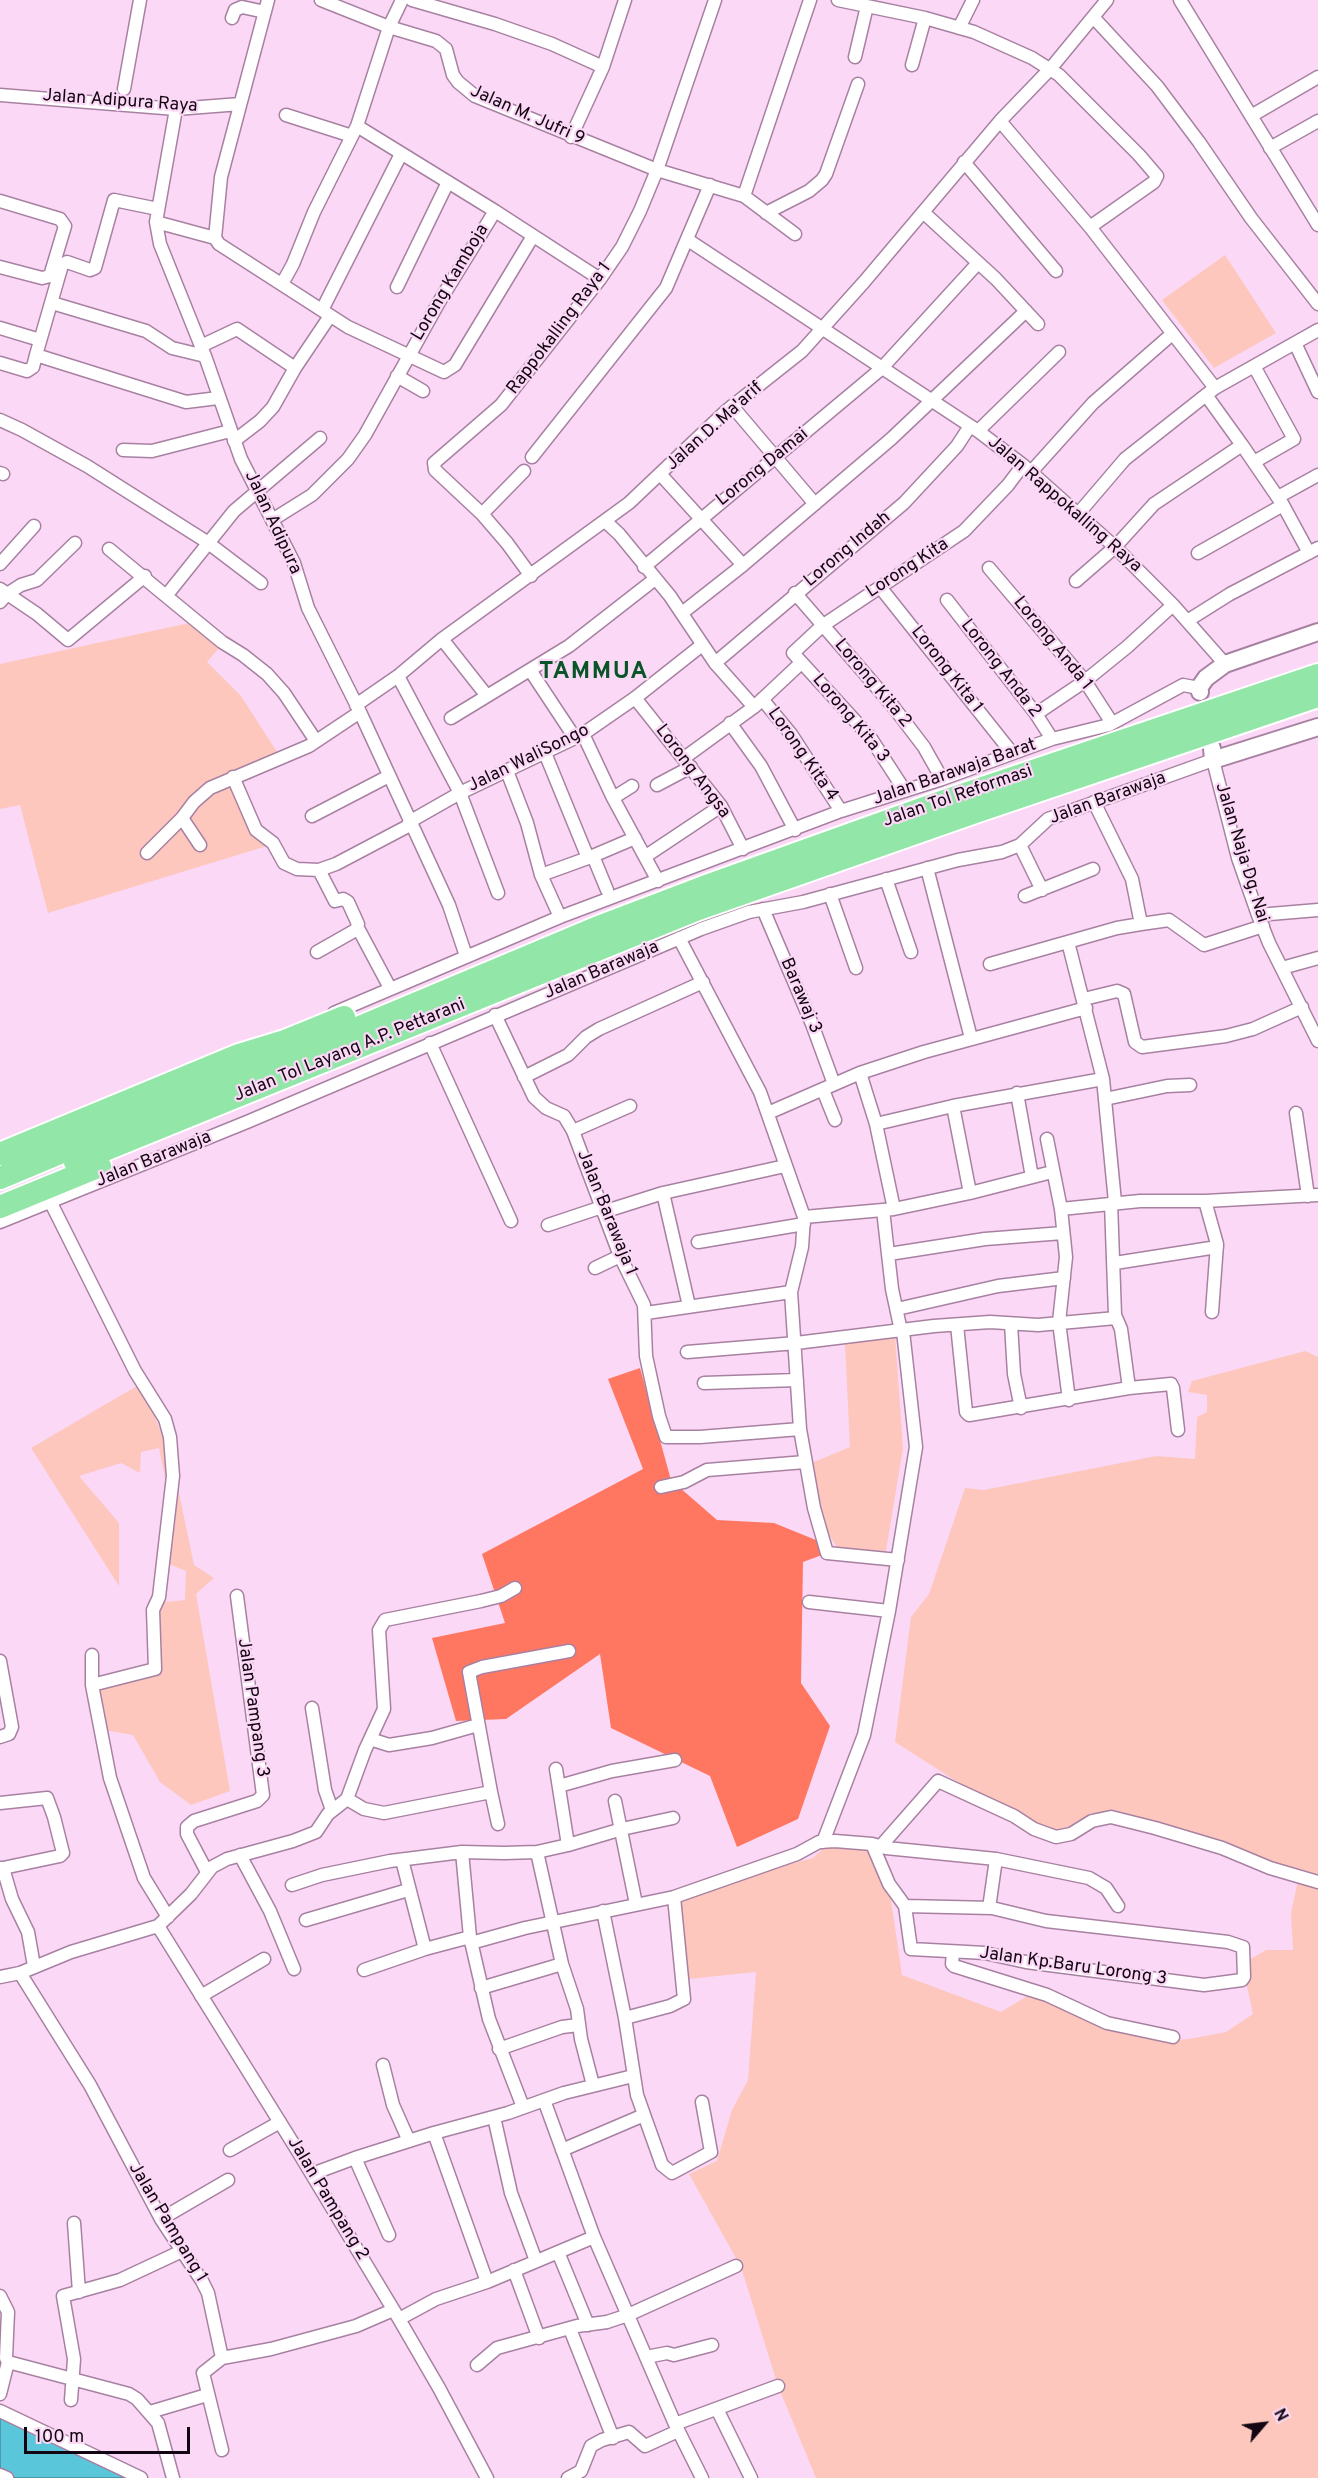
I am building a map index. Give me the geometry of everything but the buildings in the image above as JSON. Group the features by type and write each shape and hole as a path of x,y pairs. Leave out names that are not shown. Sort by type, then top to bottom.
{"highway":[{"name":"Jalan Tol Reformasi","path":"601,926 709,885 958,797 1318,675"},
{"name":"Jalan Tol Reformasi","path":"698,909 1318,696"},
{"path":"0,1154 239,1055 285,1041 590,921 709,885"},
{"name":"Jalan Tol Layang A.P. Pettarani","path":"0,1192 301,1072 698,909"},
{"name":"Jalan Tol Layang A.P. Pettarani","path":"0,1178 601,926"},
{"path":"0,1207 344,1066 571,961"}],"street":[{"path":"124,89 140,0"},
{"name":"Jalan M. Jufri 9","path":"321,0 389,27 436,41 450,57 453,75 475,96 571,137 657,170 744,196 795,234"},
{"path":"282,284 314,212 355,131 389,27 402,0"},
{"path":"412,0 495,24 552,44 603,67"},
{"path":"571,137 603,67 625,0"},
{"name":"Rappokalling Raya 1","path":"482,514 435,470 434,465 501,405 600,279 626,238 657,170 715,0"},
{"path":"744,196 810,0"},
{"path":"838,0 873,4 991,38 1051,68 1139,155 1157,176 1154,182 1090,227"},
{"path":"959,28 973,0"},
{"name":"Jalan D. Ma'arif","path":"147,853 182,818 201,794 233,777 285,757 316,741 442,639 629,503 662,475 732,406 802,351 823,330 1000,121 1051,68 1107,0"},
{"path":"1180,0 1318,225"},
{"path":"855,57 873,4"},
{"path":"232,18 235,10 242,7 266,6 221,177 215,238 219,244 326,313 373,340 444,372 453,368 533,236"},
{"path":"912,65 925,18"},
{"path":"1094,18 1157,86 1194,134 1251,218 1318,304"},
{"path":"1251,116 1318,77"},
{"path":"766,213 809,191 822,180 858,84"},
{"name":"Jalan Adipura Raya","path":"0,95 176,109 240,104"},
{"name":"Jalan Adipura","path":"176,109 156,222 160,244 203,351 232,436 294,563 308,608 358,708 449,905 466,956"},
{"path":"286,115 355,131 402,154 600,279"},
{"path":"1000,121 1090,227 1172,334 1211,391 1242,446 1313,550 1230,594 1187,621"},
{"path":"1270,148 1318,121"},
{"path":"123,450 164,448 232,436 260,421 273,407 326,313 402,154"},
{"path":"964,162 1056,271"},
{"path":"397,287 448,182"},
{"path":"532,457 666,288 710,185"},
{"path":"0,363 27,371 33,368 63,264 67,262 90,270 96,267 114,200 158,209"},
{"path":"0,201 60,219 65,226 50,276 42,278 0,267"},
{"name":"Lorong Kamboja","path":"272,520 312,495 348,459 495,211"},
{"path":"923,212 978,263 1038,324"},
{"path":"156,222 215,238"},
{"name":"Jalan Rappokalling Raya","path":"688,240 974,428 1027,468 1115,547 1173,604 1225,664"},
{"name":"Lorong Damai","path":"644,567 881,369 978,263"},
{"path":"52,303 146,332 172,348 203,351 237,329 295,368"},
{"path":"682,612 743,565 891,439 1026,311"},
{"path":"0,328 40,340"},
{"path":"1078,514 1125,459 1211,391 1318,330"},
{"name":"Lorong Kita","path":"801,663 793,653 822,626 964,531 1093,402 1172,334"},
{"path":"1295,344 1318,392"},
{"name":"Lorong Indah","path":"715,663 904,503 974,428 1059,352"},
{"path":"36,356 186,402 218,398"},
{"path":"1254,366 1294,439 1254,462"},
{"path":"397,376 423,391"},
{"path":"732,406 815,504"},
{"path":"0,420 87,466 207,542 261,583"},
{"path":"166,596 234,511 320,438"},
{"path":"1076,581 1115,547 1154,504 1242,446"},
{"path":"524,471 482,514 531,576"},
{"path":"662,475 743,565"},
{"path":"1198,553 1318,475"},
{"name":"Lorong Kita 4","path":"605,521 619,534 682,612 715,663 791,734 841,812"},
{"path":"0,564 34,526"},
{"path":"2,595 21,585 38,580 75,543"},
{"path":"109,549 145,576 222,642 243,654 267,674 284,693 316,741"},
{"name":"Lorong Anda 1","path":"989,567 1085,681 1112,723"},
{"path":"2,595 37,614 68,640 145,576"},
{"path":"451,718 569,646 655,579"},
{"name":"Lorong Kita 1","path":"880,587 1012,753"},
{"name":"Lorong Kita 2","path":"795,593 822,626 862,667 924,747 942,779"},
{"name":"Lorong Anda 2","path":"947,600 1036,714 1052,739"},
{"path":"1036,714 1085,681 1127,647 1173,604"},
{"path":"1200,690 1210,673 1225,664 1318,632"},
{"path":"442,639 488,696"},
{"name":"Jalan WaliSongo","path":"319,870 336,864 410,824 460,793 579,736 635,698 702,645"},
{"name":"Lorong Kita 3","path":"657,784 687,762 730,723 758,703 801,663 870,737 905,791"},
{"path":"530,670 579,736 658,880"},
{"path":"398,676 460,793 498,893"},
{"name":"Jalan Barawaja Barat","path":"239,1055 390,988 560,917 841,812 942,779 1052,739 1112,723 1183,685 1200,690"},
{"name":"Lorong Angsa","path":"635,698 721,806 743,849"},
{"path":"730,723 760,766 795,830"},
{"path":"1212,754 1318,727"},
{"path":"545,753 607,890"},
{"name":"Jalan Barawaja","path":"0,1222 247,1122 725,920 927,868 1002,852 1020,845 1048,819 1212,754"},
{"name":"Jalan Naja Dg. Nai","path":"1212,754 1238,858 1260,921 1302,1007 1315,1025 1318,1041"},
{"path":"507,771 527,823 541,875 560,917"},
{"path":"312,816 389,776"},
{"path":"233,777 256,830 273,843 284,862 297,869 319,870 335,901 346,900 358,924 356,930 316,952"},
{"path":"613,798 632,786"},
{"path":"1094,802 1132,879 1140,924"},
{"path":"646,856 721,806"},
{"path":"182,818 200,845"},
{"path":"541,875 635,838"},
{"path":"1020,845 1042,890"},
{"path":"927,868 971,1038"},
{"path":"1025,896 1093,869"},
{"path":"886,879 910,952"},
{"path":"830,894 856,968"},
{"name":"Barawaj 3","path":"763,909 812,1024 829,1087 835,1120"},
{"path":"990,964 1140,924 1169,920 1204,945 1260,921 1296,910 1318,910"},
{"path":"356,930 361,932 390,988"},
{"path":"679,938 756,1083 804,1221 802,1247 791,1292 800,1429 805,1462 827,1553 898,1560"},
{"path":"1068,942 1103,1079 1113,1203 1116,1318 1121,1329 1129,1388"},
{"path":"1282,968 1318,958"},
{"path":"524,1077 568,1055 586,1037 599,1029 703,982"},
{"path":"768,1113 860,1073 1085,1004 1117,992 1124,994 1135,1042 1142,1047 1226,1036 1264,1025 1302,1007"},
{"name":"Jalan Barawaja 1","path":"495,1016 538,1102 564,1116 573,1131 620,1256 638,1291 646,1314 646,1356 665,1436 670,1438 700,1437 800,1429"},
{"path":"430,1043 512,1221"},
{"path":"823,1842 864,1735 889,1611 916,1447 902,1331 890,1277 889,1210 876,1124 860,1073"},
{"path":"876,1124 1017,1093 1103,1079"},
{"path":"1105,1099 1167,1086 1190,1085"},
{"path":"1017,1093 1032,1177"},
{"path":"573,1131 630,1106"},
{"path":"953,1106 970,1193"},
{"path":"1061,1209 1113,1203 1313,1196 1296,1113"},
{"path":"1047,1139 1061,1209 1066,1257 1059,1322 1069,1400"},
{"path":"548,1226 663,1192 785,1167"},
{"path":"698,1242 804,1221 889,1210 970,1193 1052,1172"},
{"path":"663,1192 689,1306"},
{"path":"50,1201 135,1371 165,1419 170,1437 173,1476 159,1597 153,1610 155,1668 92,1685"},
{"path":"1205,1201 1216,1247 1212,1312"},
{"path":"889,1254 985,1239 1063,1233"},
{"path":"1115,1263 1216,1247"},
{"path":"595,1268 620,1256"},
{"path":"897,1309 998,1286 1064,1278"},
{"path":"646,1314 791,1292"},
{"path":"687,1352 990,1322 1038,1325 1116,1318"},
{"path":"1011,1324 1014,1374 1021,1408"},
{"path":"957,1325 967,1414 1021,1408 1129,1388 1173,1386 1179,1430"},
{"path":"704,1383 797,1380"},
{"path":"661,1487 684,1482 706,1470 805,1462"},
{"path":"0,1977 20,1973 71,1952 158,1926 200,1884 207,1872 219,1863 311,1835 320,1828 332,1810 347,1799 370,1738 384,1709 379,1630 385,1620 481,1601 501,1596 515,1588"},
{"name":"Jalan Pampang 3","path":"207,1872 187,1834 187,1827 194,1821 257,1801 263,1795 237,1596"},
{"path":"809,1602 889,1611"},
{"path":"498,1824 469,1672 482,1666 569,1651"},
{"path":"92,1655 92,1685 110,1778 144,1878 168,1917"},
{"path":"0,1660 12,1727 9,1734 0,1737"},
{"path":"312,1708 325,1790 332,1810"},
{"path":"370,1738 389,1745 432,1738 478,1725"},
{"path":"559,1786 612,1771 675,1761"},
{"path":"556,1769 568,1845"},
{"path":"871,1845 937,1780 1014,1816 1034,1829 1056,1837 1071,1834 1092,1821 1111,1817 1222,1848 1270,1868 1318,1882"},
{"path":"347,1799 364,1809 384,1813 491,1792"},
{"path":"0,1803 47,1798 63,1853 60,1856 2,1868 12,1899 28,1932 34,1966"},
{"path":"615,1801 636,1904"},
{"path":"292,1885 322,1875 402,1860 462,1852 537,1852 673,1818"},
{"path":"364,1970 425,1949 674,1897 766,1865 823,1842 844,1841 996,1859 1089,1878 1106,1888 1118,1906"},
{"path":"871,1845 889,1884 905,1906 989,1908 996,1859"},
{"path":"462,1852 471,1940 481,1988 499,2049 523,2107"},
{"path":"537,1852 562,1964 577,2009 593,2085"},
{"path":"240,1855 261,1892 294,1969"},
{"path":"402,1860 425,1949"},
{"path":"306,1920 330,1911 408,1890"},
{"path":"625,2018 670,2006 683,2000 674,1897"},
{"name":"Jalan Kp.Baru Lorong 3","path":"905,1906 911,1949 985,1953 1026,1962 1213,1985 1243,1978 1242,1946 1202,1938 1046,1921 989,1908"},
{"path":"603,1911 625,2018 633,2076 662,2165 672,2173 711,2152 702,2102"},
{"name":"Jalan Pampang 2","path":"158,1926 396,2315 439,2388 486,2478"},
{"path":"953,1953 952,1964 954,1966 1040,1993 1107,2023 1173,2037"},
{"path":"201,1996 264,1959"},
{"path":"481,1988 562,1964"},
{"name":"Jalan Pampang 1","path":"20,1973 90,2085 160,2219 208,2293 222,2358"},
{"path":"499,2049 562,2027 579,2025"},
{"path":"383,2066 393,2105 409,2141"},
{"path":"312,2175 355,2158 434,2133 494,2117 593,2085 633,2076"},
{"path":"544,2100 594,2237 676,2428 702,2478"},
{"path":"562,2150 644,2115"},
{"path":"494,2117 512,2193 536,2261"},
{"path":"230,2150 280,2122"},
{"path":"434,2133 488,2282"},
{"path":"355,2158 388,2235"},
{"path":"160,2219 228,2180"},
{"path":"74,2223 79,2292"},
{"path":"222,2450 203,2372 222,2358 271,2349 396,2315 488,2282 594,2237"},
{"path":"71,2400 73,2344 64,2296 136,2274 182,2251"},
{"path":"558,2252 588,2325"},
{"path":"477,2365 497,2348 628,2315 736,2266"},
{"path":"514,2270 539,2338"},
{"path":"0,2296 8,2312 6,2358 8,2362 0,2394"},
{"path":"570,2329 613,2438"},
{"path":"646,2357 667,2353 674,2355 712,2345"},
{"path":"8,2362 132,2395 158,2423 173,2478"},
{"path":"568,2478 580,2471 591,2446 629,2432 646,2446 676,2428 717,2409 778,2386"},
{"path":"150,2412 207,2395"},
{"path":"717,2409 751,2478"},
{"path":"0,2411 141,2478"},
{"path":"0,2475 7,2478"}],"shaded area":[{"path":"1225,255 1276,333 1214,368 1162,300"},
{"path":"194,622 224,642 207,662 241,696 279,755 240,773 267,846 48,913 20,805 0,809 0,664"},
{"path":"895,1335 903,1448 886,1551 838,1549 811,1506 809,1464 850,1447 845,1344"},
{"path":"1305,1351 1318,1357 1318,2478 816,2478 778,2386 741,2267 689,2174 717,2161 732,2110 748,2080 756,1972 688,1979 678,1901 767,1870 813,1858 826,1846 873,1849 891,1900 902,1975 1001,2012 1032,1993 1175,2040 1226,2032 1253,2014 1245,1977 1247,1961 1266,1950 1293,1950 1291,1913 1299,1876 1131,1817 1091,1813 1071,1827 1056,1830 1041,1828 953,1779 895,1742 911,1617 929,1594 965,1488 984,1490 1156,1456 1195,1459 1197,1417 1207,1412 1207,1395 1188,1392 1192,1381"},
{"path":"640,1368 671,1480 717,1520 774,1523 838,1549 803,1562 801,1683 830,1726 798,1819 737,1847 710,1776 611,1728 600,1654 506,1719 456,1721 432,1638 505,1623 482,1554 643,1469 608,1379"},
{"path":"142,1383 173,1464 194,1565 214,1578 196,1594 230,1791 191,1805 160,1782 133,1735 104,1730 94,1684 153,1664 155,1603 185,1600 186,1571 169,1564 172,1513 159,1448 141,1452 140,1473 121,1463 79,1476 119,1523 119,1586 31,1448"}],"water":[{"path":"0,2416 135,2478 15,2478 0,2471"}],"district":[{"name":"TAMMUA","path":"594,673"}]}
